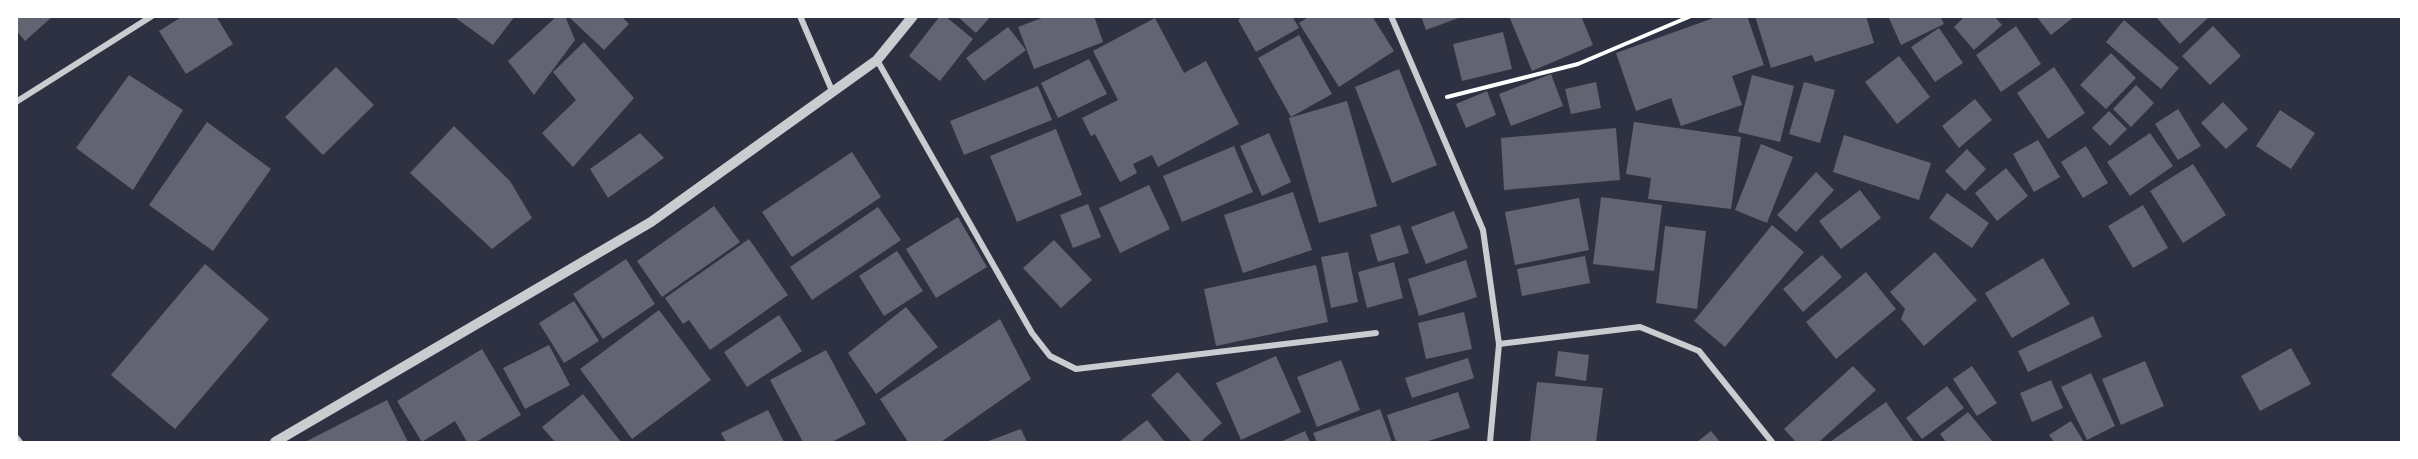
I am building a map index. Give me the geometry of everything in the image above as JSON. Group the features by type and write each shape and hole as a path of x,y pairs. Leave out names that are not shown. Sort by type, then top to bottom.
{"street":[{"path":"16,102 152,16"},
{"path":"800,16 833,93"},
{"path":"274,442 651,222 877,60 913,16"},
{"path":"1391,16 1482,230 1499,344 1490,442"},
{"path":"877,60 1032,333 1050,356 1076,369 1376,333"},
{"path":"1499,344 1640,327 1699,351 1772,442"},
{"path":"16,437 20,442"}],"path":[{"path":"1427,102 1578,64 1691,16"}],"building":[{"path":"16,16 53,16 25,41 16,30"},
{"path":"183,16 216,16 233,44 186,74 159,31"},
{"path":"453,16 515,16 493,45"},
{"path":"557,16 565,16 575,40 534,95 508,61"},
{"path":"568,16 621,16 629,24 604,50"},
{"path":"940,16 945,16 973,39 940,81 909,56"},
{"path":"957,16 991,16 976,33"},
{"path":"1047,16 1094,16 1103,42 1034,69 1018,27"},
{"path":"1244,16 1292,16 1299,28 1256,52 1238,20"},
{"path":"1310,16 1372,16 1394,51 1339,87 1299,23"},
{"path":"1421,16 1461,16 1461,17 1426,30"},
{"path":"1509,16 1581,16 1593,45 1532,71"},
{"path":"1719,16 1747,16 1764,65 1732,76 1742,105 1681,126 1671,98 1636,111 1616,53"},
{"path":"1755,16 1866,16 1874,43 1815,62 1812,55 1771,68"},
{"path":"1888,16 1940,16 1944,24 1901,45"},
{"path":"1965,16 1994,16 2002,25 1974,50 1954,27"},
{"path":"2036,16 2075,16 2051,35"},
{"path":"2155,16 2210,16 2180,44"},
{"path":"1155,18 1184,73 1206,61 1239,124 1158,167 1152,155 1133,164 1137,173 1120,182 1095,134 1091,136 1082,118 1118,100 1093,51"},
{"path":"2124,20 2179,68 2161,89 2106,42"},
{"path":"2016,26 2041,64 2001,92 1976,55"},
{"path":"2213,26 2241,56 2210,85 2182,56"},
{"path":"1008,27 1026,50 984,81 966,58"},
{"path":"1939,28 1963,63 1935,82 1911,47"},
{"path":"1503,32 1512,69 1462,81 1453,44"},
{"path":"1299,35 1332,94 1291,117 1258,58"},
{"path":"584,42 634,98 573,167 542,133 576,100 553,72"},
{"path":"2111,53 2136,78 2106,109 2080,85"},
{"path":"1899,56 1930,97 1897,124 1865,82"},
{"path":"1089,59 1107,94 1058,118 1041,83"},
{"path":"336,67 374,105 323,155 285,117"},
{"path":"2054,67 2085,113 2048,139 2017,93"},
{"path":"1399,69 1437,165 1392,183 1355,87"},
{"path":"1551,74 1563,106 1511,126 1499,94"},
{"path":"129,75 183,110 133,190 76,148"},
{"path":"1752,75 1794,86 1780,142 1738,132"},
{"path":"1596,82 1601,108 1571,114 1565,89"},
{"path":"1804,82 1835,90 1820,143 1789,134"},
{"path":"2136,85 2154,103 2131,127 2113,109"},
{"path":"1038,86 1052,120 964,155 950,121"},
{"path":"1487,91 1496,115 1466,128 1456,104"},
{"path":"1975,99 1992,120 1959,148 1942,126"},
{"path":"1347,101 1377,206 1319,223 1289,118"},
{"path":"2223,102 2248,129 2226,149 2201,123"},
{"path":"2178,109 2201,146 2178,160 2155,124"},
{"path":"2280,110 2315,133 2291,169 2256,146"},
{"path":"2109,111 2127,129 2110,146 2092,128"},
{"path":"207,122 271,169 213,251 149,205"},
{"path":"1634,122 1741,137 1731,209 1648,199 1651,178 1626,174"},
{"path":"454,126 510,181 532,218 492,249 410,173"},
{"path":"1616,128 1620,180 1504,190 1501,138"},
{"path":"1056,129 1082,195 1017,222 990,156"},
{"path":"640,133 664,158 608,198 590,169"},
{"path":"1269,133 1291,182 1262,196 1240,146"},
{"path":"2150,133 2173,166 2130,196 2107,162"},
{"path":"1844,135 1931,163 1919,200 1833,172"},
{"path":"2038,140 2060,177 2034,192 2013,154"},
{"path":"1761,144 1793,157 1767,223 1735,210"},
{"path":"1234,146 1253,192 1182,222 1163,176"},
{"path":"2086,146 2108,183 2083,198 2061,162"},
{"path":"1967,149 1986,169 1965,191 1945,171"},
{"path":"852,152 881,197 792,257 762,212"},
{"path":"2193,164 2226,215 2183,243 2150,191"},
{"path":"2006,168 2028,196 1997,221 1975,193"},
{"path":"1816,172 1834,190 1796,232 1777,215"},
{"path":"1149,185 1170,229 1120,253 1099,208"},
{"path":"1860,190 1881,218 1841,249 1819,221"},
{"path":"1293,192 1312,250 1243,273 1224,215"},
{"path":"1947,193 1989,223 1972,248 1929,218"},
{"path":"1601,197 1662,205 1654,271 1593,264"},
{"path":"1579,198 1589,250 1515,265 1505,212"},
{"path":"1088,204 1101,237 1073,248 1060,215"},
{"path":"2143,205 2168,248 2133,268 2108,226"},
{"path":"714,206 740,242 662,297 637,261"},
{"path":"878,207 901,240 812,300 790,267"},
{"path":"1454,211 1468,248 1426,264 1411,227"},
{"path":"958,217 987,267 936,298 906,249"},
{"path":"1400,225 1409,253 1378,262 1370,235"},
{"path":"1772,225 1804,252 1725,347 1694,321"},
{"path":"1665,226 1706,231 1697,309 1656,303"},
{"path":"749,239 788,295 710,350 689,320 683,324 665,298"},
{"path":"1054,240 1092,280 1061,308 1023,268"},
{"path":"897,251 923,291 884,316 859,276"},
{"path":"1348,252 1358,302 1331,308 1321,257"},
{"path":"1935,252 1977,300 1924,346 1901,319 1905,309 1890,292"},
{"path":"1822,255 1842,277 1803,312 1783,289"},
{"path":"1585,256 1590,283 1522,296 1517,269"},
{"path":"2043,258 2070,304 2012,338 1985,293"},
{"path":"626,259 655,304 603,339 573,294"},
{"path":"1466,260 1477,297 1419,316 1408,279"},
{"path":"1394,262 1403,298 1367,308 1358,272"},
{"path":"205,264 269,319 175,429 111,375"},
{"path":"1316,265 1328,322 1216,346 1204,289"},
{"path":"1866,272 1896,309 1836,359 1806,322"},
{"path":"574,301 599,341 564,363 539,323"},
{"path":"906,307 938,347 876,394 848,353"},
{"path":"659,310 711,380 632,439 580,369"},
{"path":"1464,312 1472,349 1426,359 1418,323"},
{"path":"779,315 802,351 747,387 724,352"},
{"path":"2093,316 2102,337 2028,372 2018,351"},
{"path":"1000,319 1031,379 941,442 908,442 880,399"},
{"path":"549,345 570,385 525,409 503,368"},
{"path":"2291,348 2311,384 2260,411 2241,376"},
{"path":"482,349 521,415 476,442 467,442 455,421 422,442 397,401"},
{"path":"826,350 866,424 832,442 803,442 770,380"},
{"path":"1558,351 1589,355 1586,381 1555,376"},
{"path":"1276,356 1301,412 1241,440 1216,383"},
{"path":"1468,358 1474,378 1412,398 1405,378"},
{"path":"1341,360 1360,410 1317,427 1297,377"},
{"path":"2145,361 2164,406 2121,425 2102,379"},
{"path":"1853,366 1876,390 1819,442 1796,442 1784,429"},
{"path":"1972,366 1997,403 1977,416 1953,379"},
{"path":"1178,372 1222,423 1200,442 1192,442 1151,395"},
{"path":"2091,373 2115,426 2087,440 2061,387"},
{"path":"2051,380 2063,408 2032,422 2020,393"},
{"path":"1537,382 1603,388 1596,442 1530,442"},
{"path":"1947,386 1964,408 1922,439 1906,418"},
{"path":"1458,392 1470,428 1425,442 1396,442 1387,415"},
{"path":"583,394 621,442 555,442 542,427"},
{"path":"387,400 408,442 305,442"},
{"path":"1886,402 1914,442 1830,442"},
{"path":"1380,409 1392,442 1317,442 1313,433"},
{"path":"768,410 784,442 726,442 721,433"},
{"path":"1968,412 1993,442 1946,442 1940,434"},
{"path":"1147,420 1165,442 1119,442"},
{"path":"2071,421 2084,442 2054,442 2049,435"},
{"path":"1021,429 1027,442 986,442"},
{"path":"1305,431 1310,442 1280,442"},
{"path":"1711,431 1720,442 1697,442"}]}
